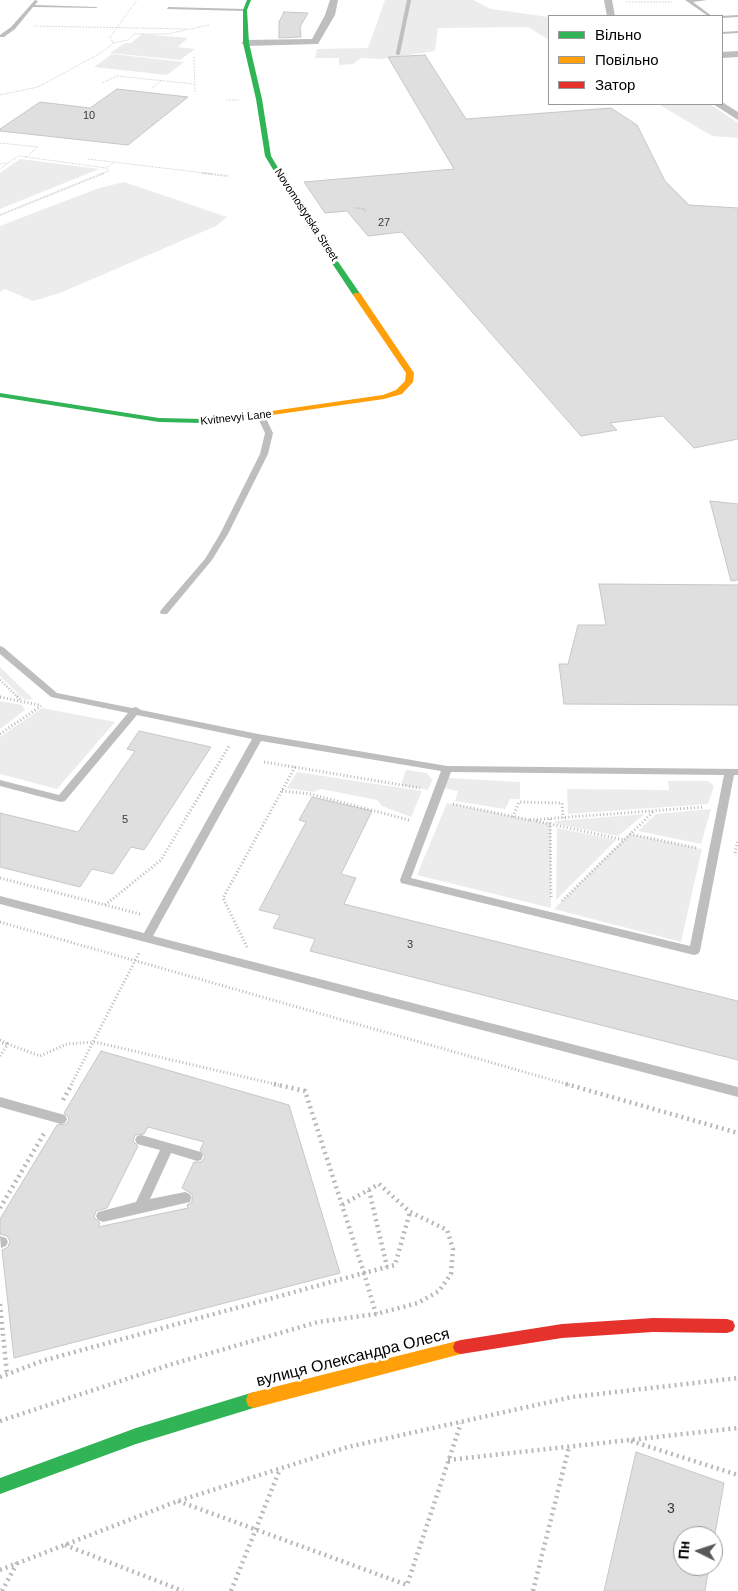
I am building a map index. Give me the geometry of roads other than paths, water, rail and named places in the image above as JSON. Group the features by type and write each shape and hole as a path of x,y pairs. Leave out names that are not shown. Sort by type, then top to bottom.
{"street":[{"path":"246,43 315,42 330,15 334,0"},
{"path":"608,0 611,15"},
{"name":"Novomostytska Street","path":"247,5 246,43 259,99 268,156 305,218 410,373 409,382"},
{"path":"723,55 738,54"},
{"path":"720,105 738,117"},
{"name":"Kvitnevyi Lane","path":"0,395 159,420 216,422 384,397 399,392 409,382"},
{"name":"вулиця Олександра Олеся","path":"0,1486 136,1436 267,1396 444,1350 562,1331 653,1326 732,1329"}],"lane":[{"path":"2,36 13,28 37,0"},
{"path":"687,1 705,0"},
{"path":"687,1 708,15"},
{"path":"168,8 247,5"},
{"path":"32,6 96,7"},
{"path":"723,17 738,16"},
{"path":"723,33 738,32"},
{"path":"164,612 208,560 224,534 264,454 269,433 261,416"},
{"path":"0,649 54,695 136,710 258,737 447,769 734,772 694,951 405,880 447,769"},
{"path":"0,782 61,799 136,710"},
{"path":"146,939 258,737"},
{"path":"0,900 738,1092"},
{"path":"0,1102 57,1118"},
{"path":"141,1140 197,1156"},
{"path":"140,1207 168,1147"},
{"path":"103,1216 185,1198"}],"waterway":[{"path":"398,53 409,0"}]}
